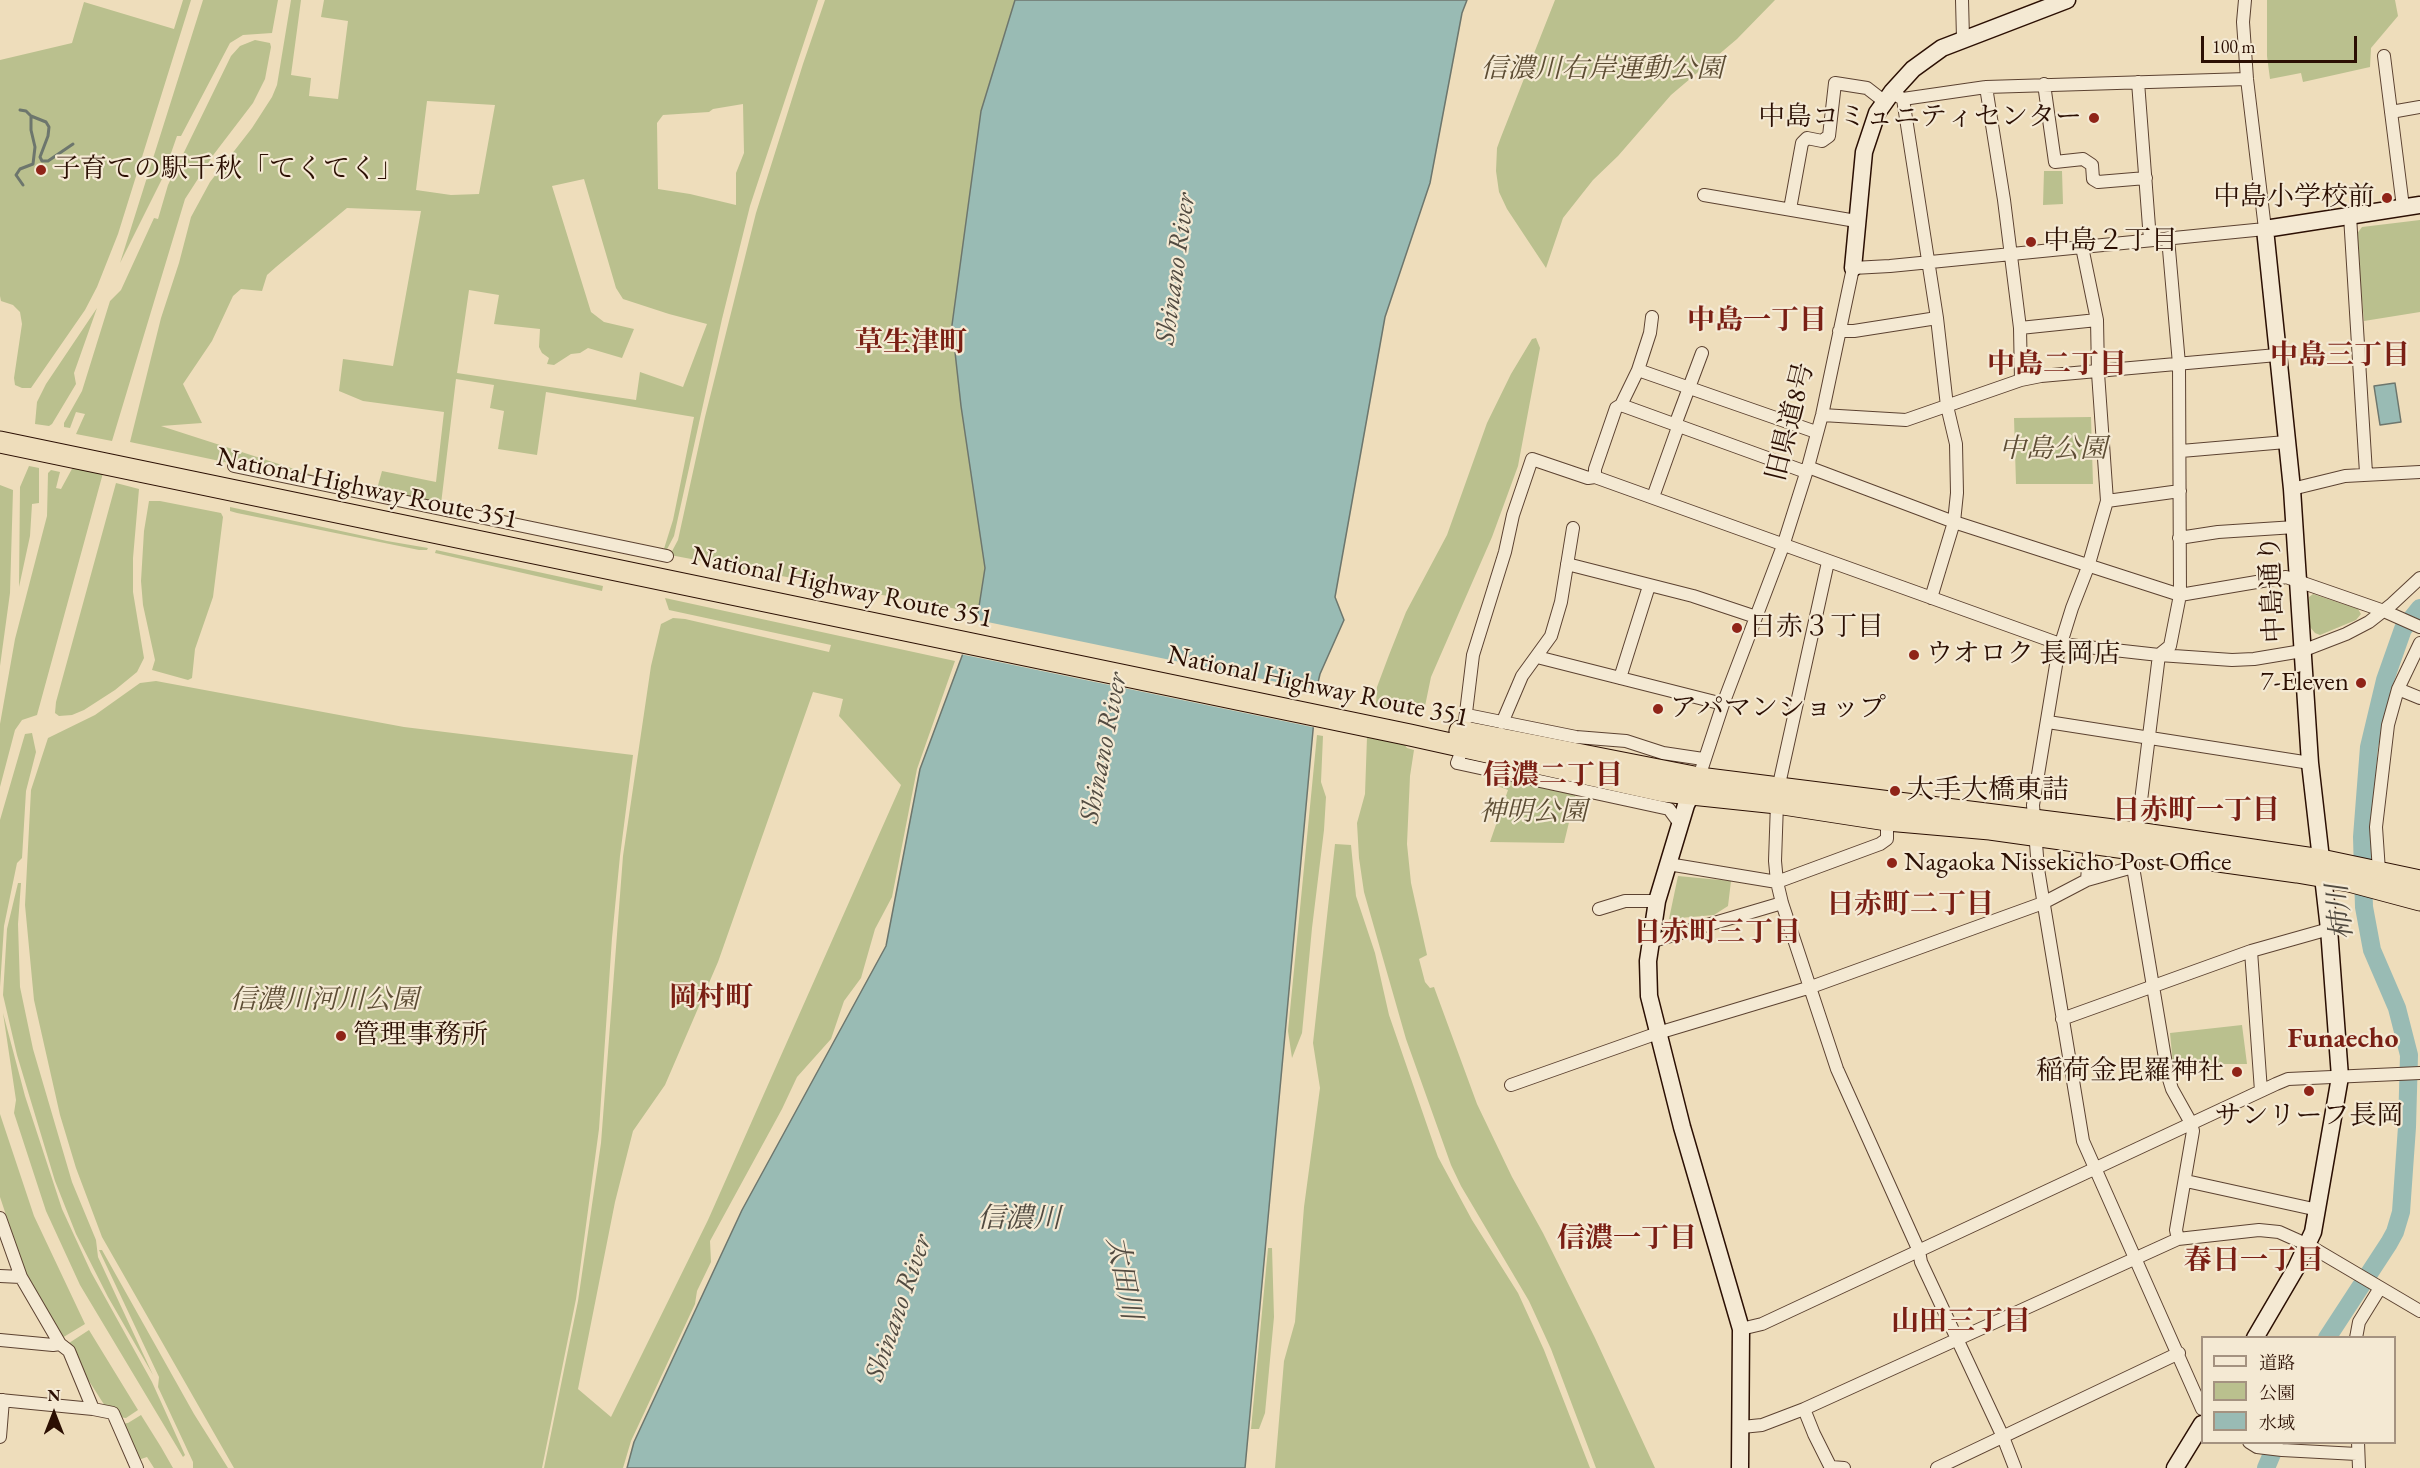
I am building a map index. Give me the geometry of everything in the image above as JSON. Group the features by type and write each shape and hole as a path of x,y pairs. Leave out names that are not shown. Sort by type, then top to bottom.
{"highway":[{"name":"National Highway Route 351","path":"0,428 68,449 1411,729 1698,777 1887,820 1990,829 2034,828 2090,843 2135,850 2321,868 2420,881"},
{"name":"National Highway Route 351","path":"0,442 68,449"},
{"name":"National Highway Route 351","path":"1778,796 2034,828 2135,850"},
{"name":"National Highway Route 351","path":"2376,876 2420,900"}],"street":[{"path":"1962,0 1963,38"},
{"name":"旧県道8号","path":"1698,777 1783,546 1822,415 1852,268 1864,152 1872,124 1925,58 1963,38 2067,0"},
{"path":"2245,0 2243,22 2247,79 2265,229"},
{"path":"1852,268 2265,229 2412,206 2391,112 2384,56"},
{"path":"1790,209 1802,143 1807,138 1822,141 1828,136 1835,83 1867,88 1893,98 1986,87 2247,79"},
{"path":"2138,82 2150,240"},
{"path":"2044,84 2055,162 2083,159 2092,165 2093,179 2098,182 2146,178"},
{"path":"1986,87 2020,328 2021,380"},
{"path":"1893,98 1928,262 1947,406 1956,444 1957,493 1954,522 1931,598"},
{"path":"2391,112 2420,107"},
{"path":"1704,195 1856,221"},
{"path":"2350,216 2366,473"},
{"name":"中島通り","path":"2256,1336 2308,1245 2318,1210 2340,1077 2329,929 2310,763 2292,489 2265,229"},
{"path":"2168,238 2179,364 2180,595 2170,646 2159,655 2135,850 2153,987 2168,1076 2193,1131 2176,1230 2178,1239"},
{"path":"2082,247 2097,320 2098,373 2107,501 2088,567 2060,644 2033,805 2034,828 2043,903 2081,1134 2201,1407"},
{"path":"1595,477 1595,469 1616,408 1621,405 1638,370 1650,333 1652,317"},
{"path":"1839,331 1854,331 1937,318"},
{"path":"2020,328 2097,320"},
{"path":"1653,497 1688,388 1702,353"},
{"path":"1822,415 1906,420 2021,380 2041,376 2098,373 2277,355"},
{"path":"1638,370 1816,432"},
{"path":"1621,405 1954,522 2180,595 2286,577 2384,611 2420,627"},
{"path":"2181,451 2286,442"},
{"path":"1740,1468 1741,1329 1682,1127 1649,996 1648,961 1657,901 1680,824 1698,777 1663,753 1626,741 1576,737 1466,718 1473,656 1505,552 1513,515 1532,459 1653,497 1783,546 2060,644 2232,660 2254,659 2302,651 2346,634 2369,622 2420,578"},
{"path":"234,466 667,556"},
{"path":"2292,489 2366,473 2420,472"},
{"path":"2107,501 2180,491"},
{"path":"2179,538 2218,532 2295,527"},
{"path":"1502,723 1522,676 1551,636 1561,602 1574,528"},
{"path":"1828,562 1778,796 1775,861 1777,882 1837,1069 1919,1251 1921,1262 2003,1437 2015,1468"},
{"path":"1567,564 1693,596 1756,617"},
{"path":"1620,678 1649,586"},
{"path":"2376,876 2376,827 2388,725 2398,689 2420,643"},
{"path":"1536,657 1723,704"},
{"path":"2398,689 2420,698"},
{"path":"2048,722 2150,736 2310,763"},
{"path":"1459,758 1457,764 1669,809 1680,824"},
{"path":"1668,864 1777,882 1880,844 1887,839 1887,820"},
{"path":"2087,880 2090,843"},
{"path":"1511,1085 1658,1033 1811,987 2043,903 2087,880 2135,850"},
{"path":"1599,909 1625,902 1657,901"},
{"path":"1650,942 1782,903"},
{"path":"2062,1019 2251,951 2329,929"},
{"path":"2251,951 2261,1091"},
{"path":"1741,1329 1762,1324 2288,1079 2420,1073"},
{"path":"2186,1181 2318,1210"},
{"path":"0,1218 21,1277 60,1344 69,1351 93,1409"},
{"path":"1742,1427 1762,1425 1804,1409 2178,1239 2271,1230 2279,1232 2308,1245 2420,1311"},
{"path":"0,1276 21,1277"},
{"path":"2356,1336 2359,1322 2379,1287"},
{"path":"0,1340 60,1344"},
{"path":"1937,1468 2179,1353"},
{"path":"0,1437 2,1400 112,1413 137,1468"},
{"path":"1804,1409 1831,1468 1844,1468"},
{"path":"2175,1468 2201,1426"},
{"path":"2253,1444 2282,1450 2357,1448 2359,1468"}],"green space":[{"path":"183,0 191,0 118,234 97,287 85,310 31,388 22,388 15,385 14,378 22,324 20,312 13,305 1,301 0,296 0,60 72,43 84,2 174,29"},
{"path":"203,0 278,0 272,33 243,35 230,43 181,136 177,136 162,179 120,263"},
{"path":"291,0 301,0 291,75 311,78 309,96 338,99 348,21 321,17 324,0 818,0 750,206 722,319 674,536 664,555 130,442 161,318 191,217 210,182 252,128 277,85","holes":["427,101 495,105 479,194 451,195 416,190","743,104 744,153 736,173 736,205 658,189 657,123 663,115 709,112 713,109","584,179 616,288 623,299 707,324 683,387 640,372 636,400 457,373 469,290 499,295 494,324 540,329 539,347 542,353 549,358 547,364 554,365 571,354 580,353 588,348 622,358 634,329 604,322 591,312 552,186","347,208 421,211 393,366 343,359 339,391 363,401 444,412 436,482 382,471 377,489 316,476 161,426 202,423 183,384 212,341 233,296 241,289 262,291 267,275","456,379 494,385 490,408 504,411 498,449 537,455 546,392 694,417 673,520 663,552 441,504"]},
{"path":"825,0 1015,0 981,111 952,325 961,406 985,568 978,613 670,555 678,540 705,417 756,213"},
{"name":"信濃川右岸運動公園","path":"1555,0 1775,0 1737,39 1671,95 1618,156 1593,180 1563,218 1546,268 1507,209 1499,192 1496,171 1497,148"},
{"path":"2267,0 2395,0 2398,16 2371,48 2370,67 2303,82 2301,73 2270,79 2267,56"},
{"path":"255,40 270,43 265,79 253,103 214,154 185,199 112,441 76,434 85,414 76,412 70,428 64,427 64,423 82,391 110,301 121,290 154,218 158,219 168,185 231,56 240,46"},
{"path":"2044,171 2062,171 2063,204 2043,205"},
{"path":"2420,220 2420,312 2364,321 2356,235 2362,227"},
{"path":"97,308 74,373 76,384 52,424 49,426 35,424 37,402 46,384"},
{"path":"1536,338 1540,348 1518,466 1492,537 1431,677 1424,711 1412,707 1407,711 1376,704 1377,687 1389,655 1406,612 1447,535 1487,423 1511,374 1532,339"},
{"name":"中島公園","path":"2091,417 2093,484 2016,484 2014,418"},
{"path":"29,466 39,468 39,503 32,504 30,536 19,587 20,487"},
{"path":"73,467 103,473 37,715 22,720 15,730 0,787 0,724 15,639 47,516 48,473 51,470 60,472 56,488 61,489"},
{"path":"116,483 139,489 133,558 133,592 144,658 137,672 115,690 84,710 72,715 59,716 55,713 56,702"},
{"path":"0,485 13,490 10,593 0,666"},
{"path":"149,501 160,501 221,513 223,517 213,597 195,649 192,678 188,680 152,670 155,660 143,605 141,581 144,531"},
{"path":"230,507 428,548 419,550 237,513 230,511"},
{"path":"436,550 603,586 602,591 435,553"},
{"path":"2313,594 2358,609 2361,614 2356,620 2320,635 2315,633 2310,627 2309,597"},
{"path":"665,598 955,661 917,769 892,897 875,929 861,978 844,1001 831,1039 797,1077 710,1241 711,1262 697,1291 695,1304 631,1441 623,1468 544,1468 578,1301 601,1143 623,856 651,666 661,624 673,618 685,619 829,652 831,645 669,610","holes":["813,692 843,699 839,716 901,785 708,1220 611,1417 578,1389 615,1202 633,1131 665,1085 718,962"]},
{"name":"信濃川河川公園","path":"156,681 404,727 633,755 612,938 599,1129 576,1299 542,1468 234,1468 102,1237 76,1168 60,1115 34,1000 25,905 31,790 48,738 95,715 140,683"},
{"path":"32,733 36,752 26,791 22,858 17,863 4,926 0,987 0,820 25,734"},
{"path":"1317,735 1323,736 1321,782 1326,797 1324,830 1302,1033 1292,1058 1288,1031"},
{"path":"1367,737 1404,744 1407,748 1414,750 1410,776 1407,844 1411,883 1427,955 1419,959 1425,982 1430,988 1434,987 1477,1104 1595,1338 1655,1468 1596,1468 1551,1349 1529,1301 1451,1165 1406,1039 1364,892 1357,823 1365,794"},
{"name":"神明公園","path":"1489,776 1576,793 1564,843 1490,842 1508,790 1487,782"},
{"path":"1335,844 1351,845 1356,896 1375,953 1389,1015 1438,1157 1472,1220 1518,1293 1544,1350 1590,1468 1275,1468 1284,1361 1295,1322 1304,1207 1320,1088 1313,1043"},
{"path":"1678,876 1731,881 1728,906 1714,915 1669,919"},
{"path":"18,883 21,883 18,924 20,987 33,1049 72,1182 96,1240 98,1257 153,1375 108,1297 76,1234 55,1181 17,1055 3,995 7,929"},
{"path":"3,1013 25,1096 62,1209 91,1272 152,1382 185,1455 183,1457 80,1285 46,1211 14,1113 16,1100"},
{"path":"2242,1025 2247,1064 2173,1064 2170,1033"},
{"path":"0,1114 34,1216 85,1324 62,1338 26,1275 0,1197"},
{"path":"1268,1248 1272,1248 1274,1317 1265,1413 1259,1429 1251,1429"},
{"path":"99,1250 102,1250 194,1414 228,1468 193,1468 193,1462 158,1387 159,1377"},
{"path":"89,1330 138,1410 126,1418 119,1417 105,1406 66,1345"},
{"path":"141,1415 173,1468 154,1468 147,1457 138,1460 120,1424 128,1423"}],"water":[{"name":"信濃川","path":"1015,0 1467,0 1462,13 1430,183 1385,317 1335,597 1344,620 1320,674 1317,687 1245,1468 627,1468 634,1442 742,1210 886,946 920,769 978,613 985,568 961,406 952,325 981,111"},
{"path":"2395,383 2401,422 2380,425 2374,386"}],"pier":[{"path":"973,619 1320,691 1317,728 960,654"}],"waterway":[{"path":"20,110 26,111 31,116 35,147 33,164 20,169 16,175 23,185"},
{"path":"31,116 46,122 49,127 40,157 42,161 48,161 73,144"},
{"name":"柿川","path":"2328,1336 2389,1243 2401,1212 2409,1055 2397,1008 2372,950 2364,907 2362,837 2369,747 2385,680 2403,629 2420,608"},
{"name":"柿川","path":"2266,1468 2276,1444"}],"place":[{"name":"中島コミュニティセンター","path":"2094,118"},
{"name":"子育ての駅千秋「てくてく」","path":"41,170"},
{"name":"中島小学校前","path":"2387,198"},
{"name":"中島２丁目","path":"2031,242"},
{"name":"日赤３丁目","path":"1737,628"},
{"name":"ウオロク 長岡店","path":"1914,655"},
{"name":"7-Eleven","path":"2361,683"},
{"name":"アパマンショップ","path":"1658,709"},
{"name":"大手大橋東詰","path":"1895,791"},
{"name":"Nagaoka Nissekicho Post Office","path":"1892,863"},
{"name":"管理事務所","path":"341,1036"},
{"name":"稲荷金毘羅神社","path":"2237,1072"},
{"name":"サンリーフ長岡","path":"2309,1091"}],"district":[{"name":"中島一丁目","path":"1757,321"},
{"name":"草生津町","path":"911,343"},
{"name":"中島三丁目","path":"2340,356"},
{"name":"中島二丁目","path":"2057,365"},
{"name":"信濃二丁目","path":"1553,776"},
{"name":"日赤町一丁目","path":"2196,811"},
{"name":"日赤町二丁目","path":"1910,905"},
{"name":"日赤町三丁目","path":"1717,933"},
{"name":"岡村町","path":"711,998"},
{"name":"Funaecho","path":"2343,1039"},
{"name":"信濃一丁目","path":"1627,1239"},
{"name":"春日一丁目","path":"2254,1261"},
{"name":"山田三丁目","path":"1961,1322"}],"water label":[{"name":"Shinano River","path":"1176,269"},
{"name":"Shinano River","path":"1104,748"},
{"name":"太田川","path":"1123,1278"},
{"name":"Shinano River","path":"899,1308"}]}
